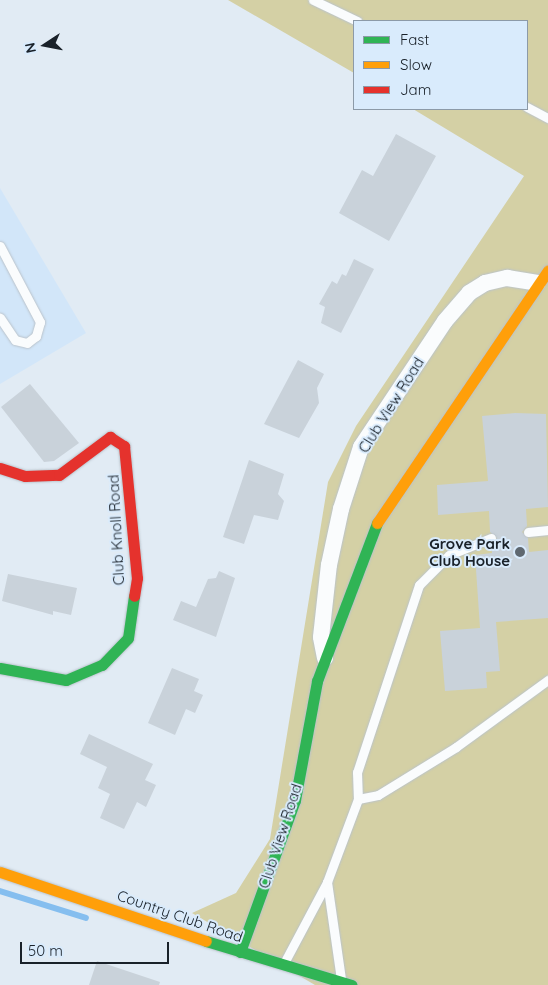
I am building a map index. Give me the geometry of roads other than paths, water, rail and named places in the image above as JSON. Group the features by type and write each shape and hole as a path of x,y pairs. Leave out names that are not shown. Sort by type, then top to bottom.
{"street":[{"name":"Club View Road","path":"240,952 295,800 317,681 377,522 548,270"},
{"name":"Club View Road","path":"326,660 321,636 329,565 341,509 362,447 445,321 469,293 485,283 507,278 538,283"},
{"name":"Club Knoll Road","path":"0,468 25,476 59,475 110,437 124,446 137,578 128,638 102,665 66,680 0,668"},
{"name":"Country Club Road","path":"0,872 283,966 347,984"}],"lane":[{"path":"313,0 355,20"},
{"path":"528,107 548,118"},
{"path":"0,246 40,322 36,336 27,343 15,340 0,318"},
{"path":"528,532 548,530"},
{"path":"283,966 327,882 358,799 357,772 419,585 449,555 491,538"},
{"path":"358,799 378,795 448,752 548,680"},
{"path":"327,882 347,984"}],"waterway":[{"path":"0,891 86,918"}],"place":[{"name":"Grove Park Club House","path":"520,552"}]}
